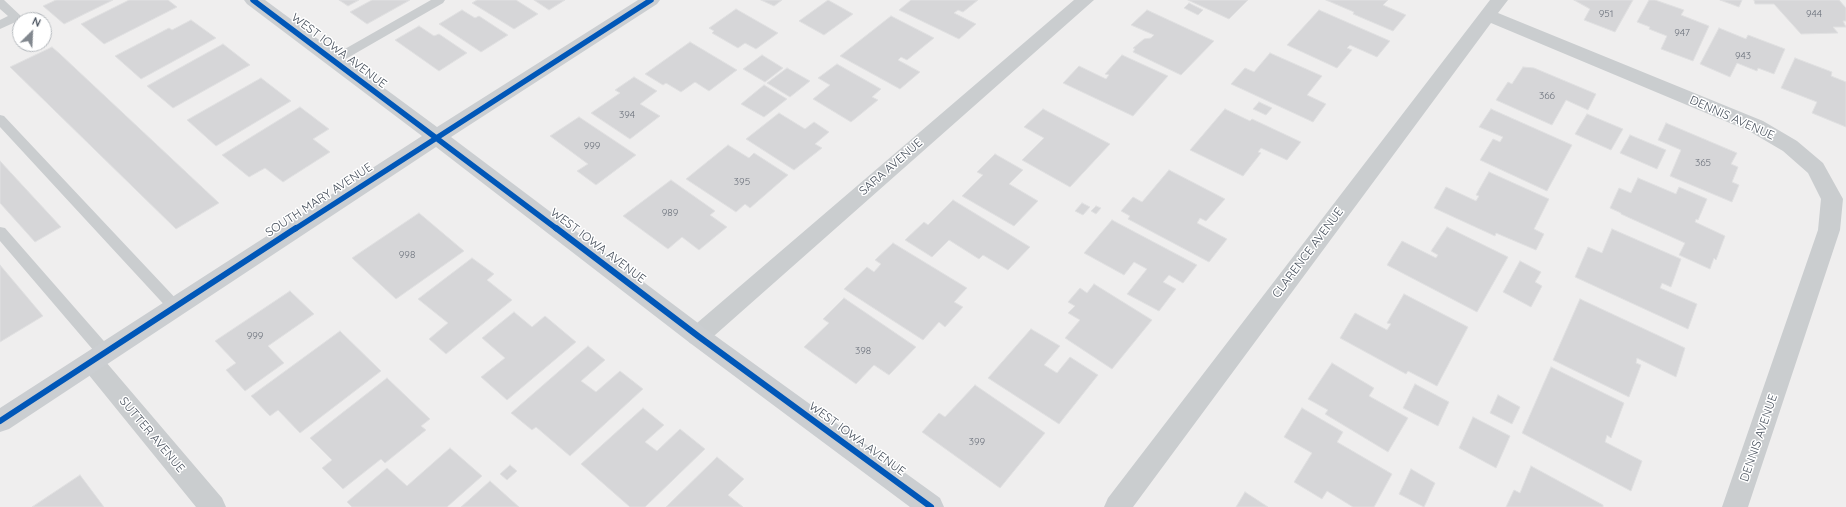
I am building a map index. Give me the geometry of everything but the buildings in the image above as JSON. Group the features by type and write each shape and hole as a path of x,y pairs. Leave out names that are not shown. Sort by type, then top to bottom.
{"street":[{"name":"WEST IOWA AVENUE","path":"253,0 437,137 698,336 931,507"},
{"name":"SOUTH MARY AVENUE","path":"0,421 651,0"},
{"name":"SARA AVENUE","path":"698,336 1085,0"},
{"name":"CLARENCE AVENUE","path":"1117,507 1493,8"},
{"name":"DENNIS AVENUE","path":"1493,8 1756,126 1790,146 1816,168 1832,199 1828,230 1736,507"},
{"name":"SUTTER AVENUE","path":"98,358 213,507"}],"lane":[{"path":"333,61 439,0"},
{"path":"0,3 16,17 0,25"},
{"path":"0,119 175,307"},
{"path":"0,232 98,358"}],"cycle path":[{"path":"253,0 437,137 698,336 931,507"},
{"path":"0,421 403,158 651,0"}]}
